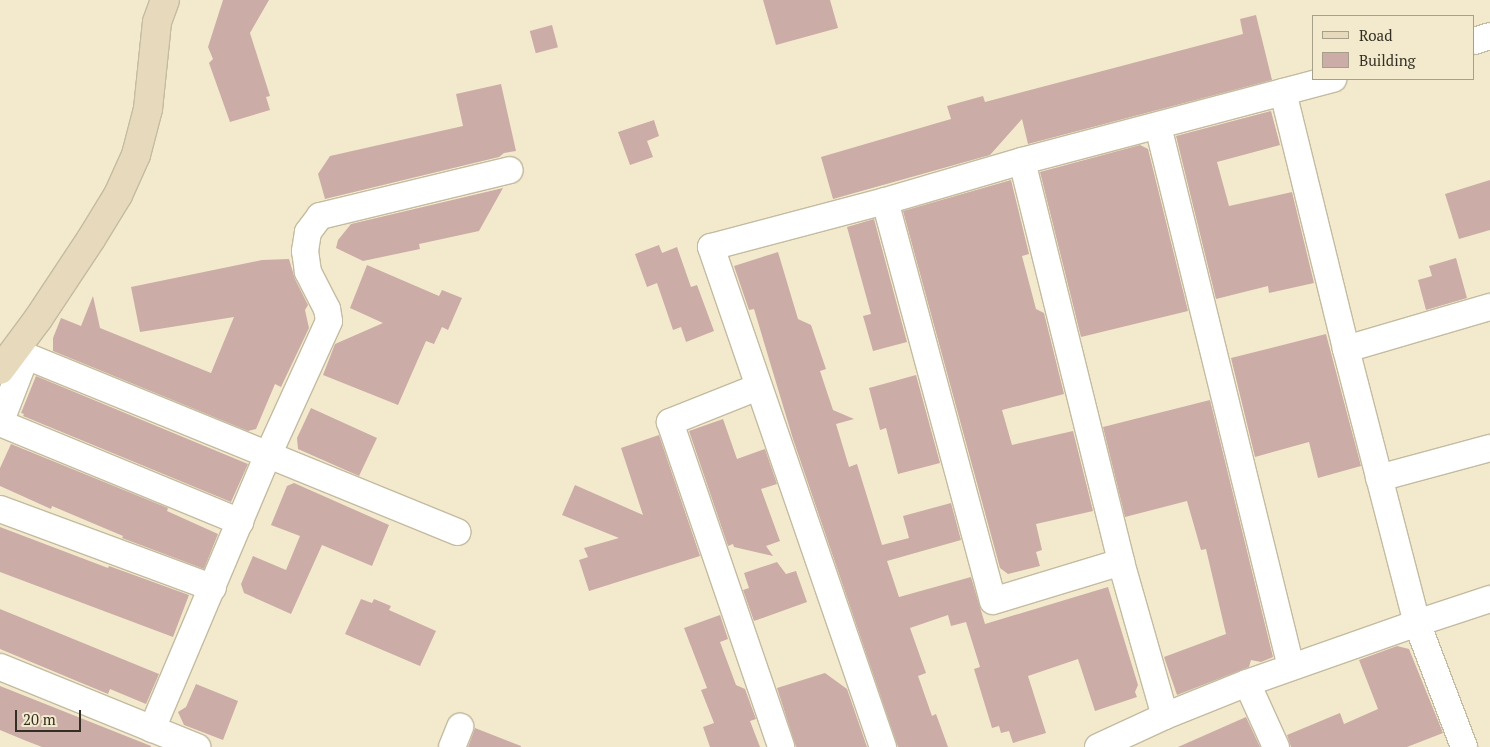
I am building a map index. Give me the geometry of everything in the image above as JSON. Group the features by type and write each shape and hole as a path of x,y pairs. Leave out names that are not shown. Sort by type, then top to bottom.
{"main road":[{"path":"14,359 118,195 136,155 148,109 157,22 165,0"}],"street":[{"path":"1475,40 1490,36"},
{"path":"883,747 711,247 885,201 1022,161 1329,80"},
{"path":"1284,92 1346,350 1417,623 1464,747"},
{"path":"1158,126 1291,667"},
{"path":"1022,161 1121,562 1165,716"},
{"path":"152,729 268,455 329,321 327,309 308,272 305,251 308,232 320,216 510,170"},
{"path":"885,201 993,601 1121,562"},
{"path":"1346,350 1490,306"},
{"path":"240,522 0,423 14,359 268,455 457,532"},
{"path":"758,388 670,422 781,747"},
{"path":"1379,478 1490,448"},
{"path":"0,509 213,588"},
{"path":"1098,747 1165,716 1247,683 1417,623 1490,600"},
{"path":"0,667 197,747"},
{"path":"1247,683 1276,747"}],"building":[{"path":"223,0 269,0 250,33 270,96 266,97 270,110 230,122 209,63 213,59 208,47"},
{"path":"763,0 830,0 838,28 776,45"},
{"path":"1256,15 1272,80 1028,144 1022,119 990,155 833,199 821,157 951,119 947,106 983,96 985,102 1243,34 1240,19"},
{"path":"552,25 558,47 536,53 530,31"},
{"path":"501,84 516,151 504,153 499,157 325,199 318,174 330,156 463,126 456,94"},
{"path":"1271,111 1280,145 1217,162 1229,206 1292,192 1314,283 1269,293 1268,286 1216,299 1176,136"},
{"path":"654,120 659,136 647,141 653,157 630,165 618,132"},
{"path":"1140,145 1148,149 1188,311 1081,337 1040,172"},
{"path":"1011,180 1029,254 1022,256 1036,309 1044,313 1064,394 1002,410 1012,445 1073,431 1093,511 1036,524 1042,550 1036,552 1040,566 1008,574 1000,568 903,211"},
{"path":"1490,180 1490,230 1459,239 1445,194"},
{"path":"503,188 479,231 419,244 420,249 363,261 336,248 338,240 351,224"},
{"path":"874,219 907,342 873,351 863,316 871,314 847,227"},
{"path":"659,245 662,253 677,247 691,287 697,285 714,331 686,342 681,327 673,330 657,283 647,287 635,254"},
{"path":"778,252 798,319 811,325 826,369 820,371 833,410 854,419 836,424 849,467 857,464 882,545 909,538 903,516 951,503 961,540 887,561 899,597 971,577 985,624 1108,587 1138,685 1135,692 1137,697 1095,711 1078,659 1028,676 1046,733 1013,743 1009,731 1001,733 999,726 992,728 974,669 980,667 966,622 951,626 948,615 910,628 926,673 918,676 932,716 936,714 948,747 898,747 793,439 754,309 749,310 734,266"},
{"path":"1456,258 1467,298 1426,310 1418,280 1432,276 1429,266"},
{"path":"289,259 295,279 308,305 305,310 309,328 281,387 275,384 256,429 248,431 53,351 53,338 61,318 81,326 93,296 100,328 211,373 234,317 140,332 131,287 262,260"},
{"path":"367,265 439,296 442,290 462,298 448,330 442,327 434,344 426,341 398,405 323,375 335,344 383,323 350,308"},
{"path":"1326,334 1361,466 1318,478 1309,442 1255,457 1231,358"},
{"path":"916,375 940,463 898,474 886,428 880,430 869,388"},
{"path":"36,376 248,464 231,502 23,416 24,414 21,413"},
{"path":"1210,400 1273,657 1261,662 1251,660 1249,667 1177,695 1164,657 1226,634 1206,549 1201,550 1187,501 1125,517 1103,427"},
{"path":"311,408 377,438 359,476 298,449 297,438"},
{"path":"723,419 737,459 765,449 777,484 761,489 780,541 766,546 773,556 734,547 733,544 728,546 689,431"},
{"path":"659,435 700,556 589,591 579,560 588,557 584,548 619,538 562,515 575,485 643,515 621,448"},
{"path":"11,444 168,508 167,511 218,534 204,569 122,538 123,536 52,506 51,509 0,486 0,468"},
{"path":"294,483 389,525 372,566 322,545 291,614 244,593 241,584 253,556 286,570 300,536 271,525 287,486"},
{"path":"0,527 108,568 109,566 189,595 173,637 0,572"},
{"path":"777,562 786,574 796,571 807,602 754,621 743,590 749,588 744,573"},
{"path":"361,599 372,603 374,599 391,606 389,610 436,631 420,666 345,634"},
{"path":"0,609 159,674 146,704 110,689 108,694 0,649"},
{"path":"720,615 728,639 720,642 736,685 745,689 756,719 750,721 760,747 710,747 703,727 714,723 701,690 707,688 684,628"},
{"path":"1397,646 1409,649 1443,733 1407,747 1291,747 1287,735 1340,713 1344,724 1378,709 1359,660"},
{"path":"825,673 847,689 867,747 796,747 777,688"},
{"path":"196,684 238,701 223,740 184,725 178,712 186,707"},
{"path":"0,686 151,747 42,747 24,740 0,730"},
{"path":"1246,717 1260,747 1178,747"},
{"path":"475,728 521,746 521,747 468,747"}]}
